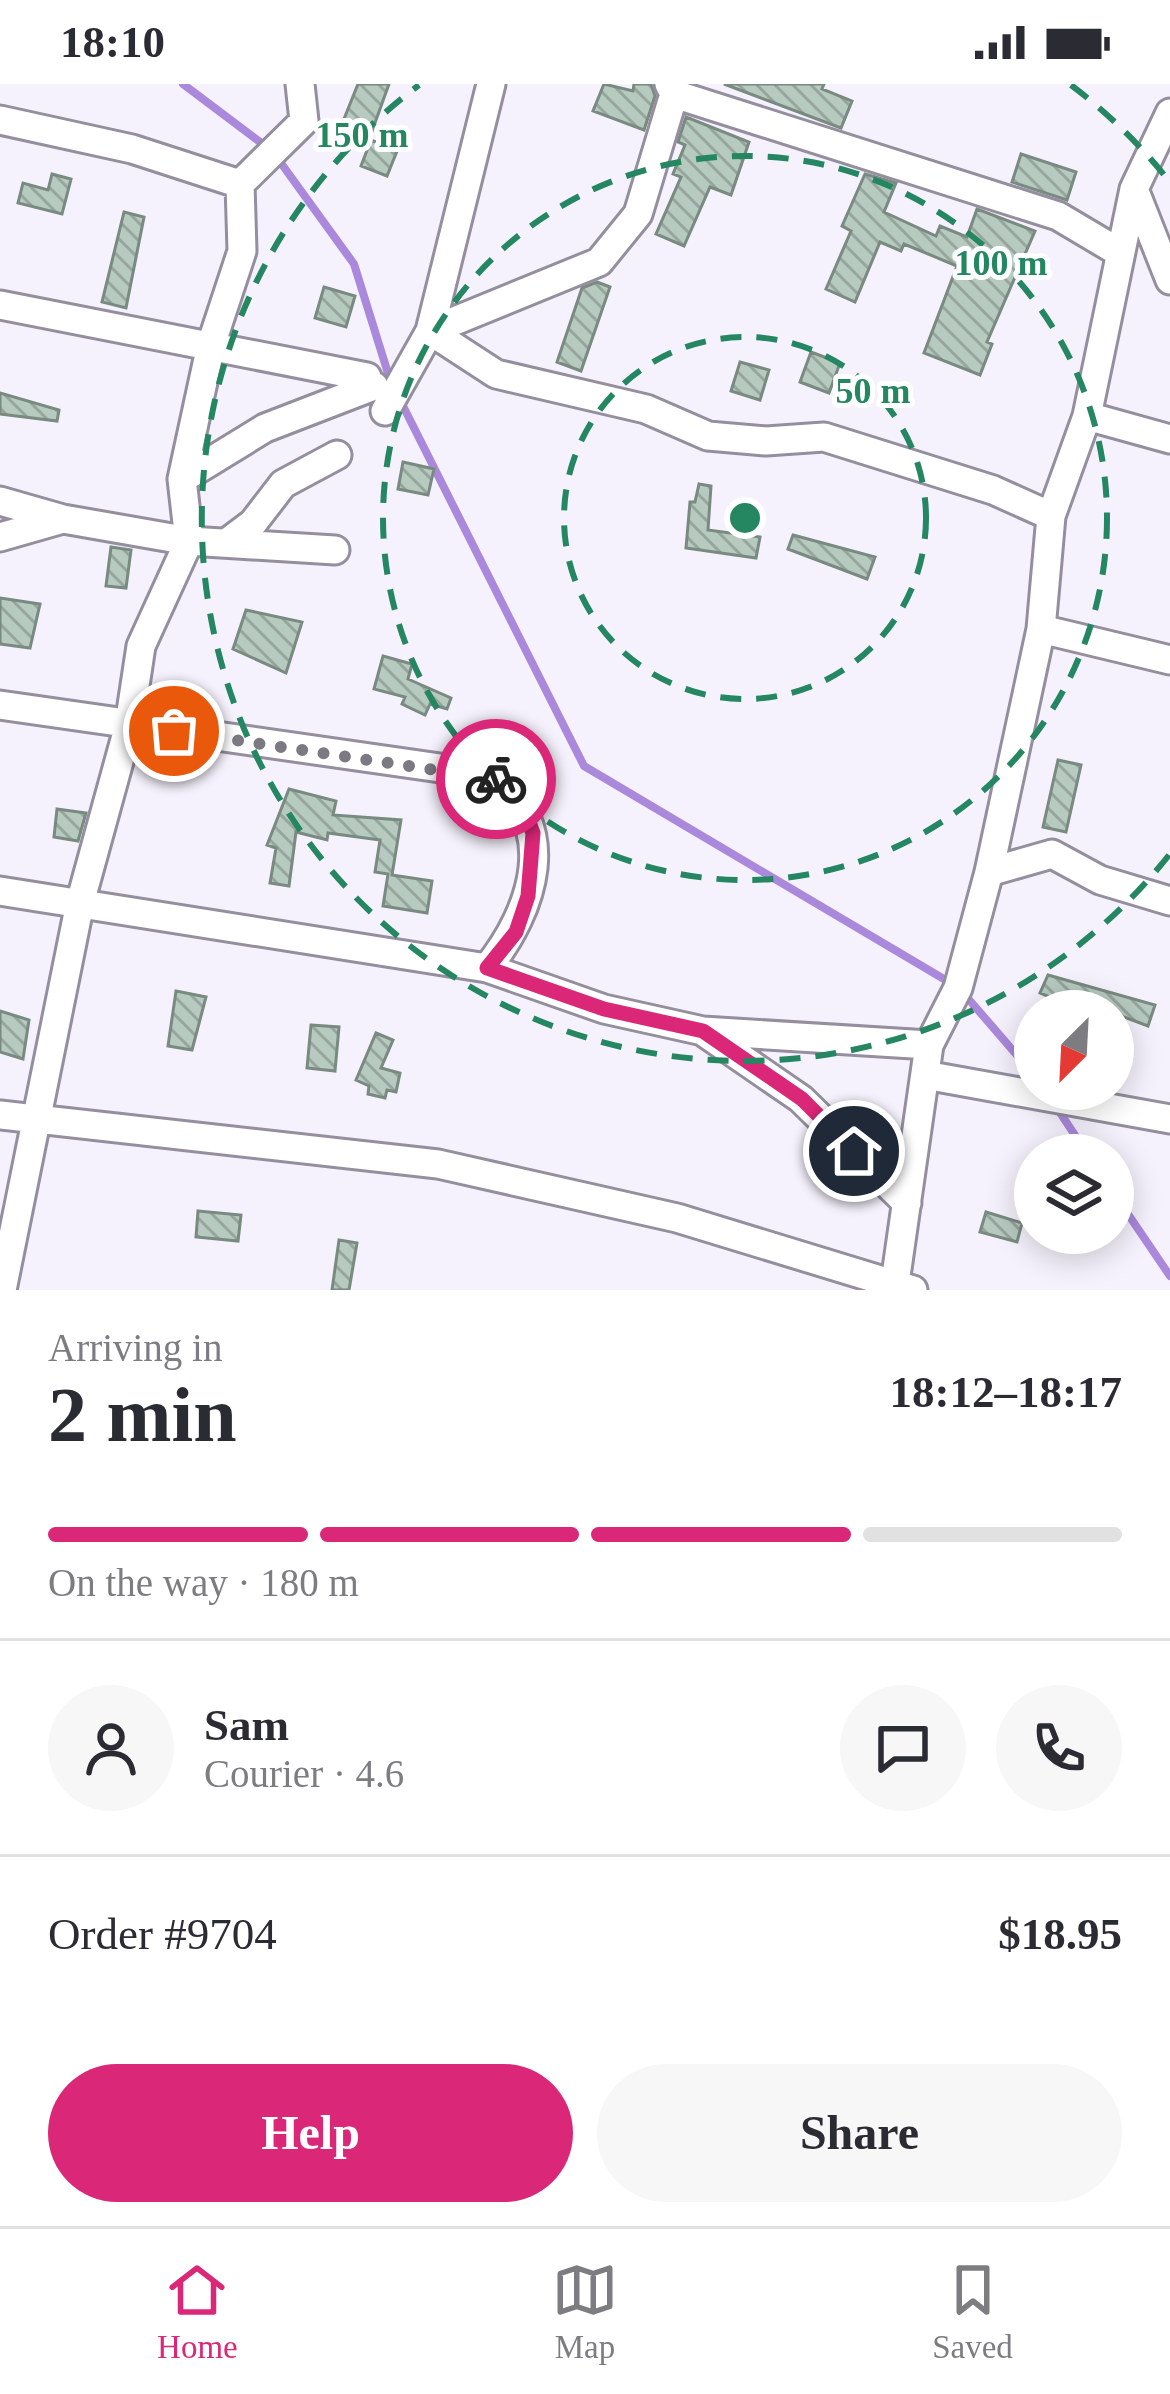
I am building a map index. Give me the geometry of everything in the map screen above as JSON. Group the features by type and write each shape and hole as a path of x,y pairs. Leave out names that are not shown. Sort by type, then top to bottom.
{"street":[{"path":"2,1290 80,903 129,724 141,646 189,542 182,478 211,345 242,251 240,184 304,121 300,84"},
{"path":"430,331 491,84"},
{"path":"182,478 265,428 375,392 430,331 598,262 638,214 672,89 1058,216 1117,250"},
{"path":"0,1115 438,1164 677,1218 900,1288 929,1046 958,988 988,872 1041,629 1051,516 1087,416 1117,250 1134,189 1170,113"},
{"path":"0,119 132,149 240,184"},
{"path":"1134,189 1170,280"},
{"path":"0,304 211,345 375,392"},
{"path":"430,331 496,374 646,409 709,436 766,441 824,437 993,490 1051,516"},
{"path":"1087,416 1170,439"},
{"path":"229,541 253,524 283,484 337,455"},
{"path":"0,501 63,519 189,542 334,550"},
{"path":"0,537 63,519"},
{"path":"1041,629 1170,660"},
{"path":"0,705 489,775 518,794 533,833 528,896 516,932 487,968"},
{"path":"988,872 1052,854 1100,880 1170,901"},
{"path":"0,891 487,968 604,1009 703,1031 929,1046"},
{"path":"703,1031 802,1099 907,1203"},
{"path":"925,1075 1170,1119"}],"building":[{"path":"358,84 389,84 367,145 338,134"},
{"path":"604,84 633,91 634,84 651,84 655,96 644,130 593,111"},
{"path":"724,84 824,84 822,89 852,101 841,128"},
{"path":"686,117 749,142 731,195 710,187 684,246 656,234 681,177 673,174 685,145 678,142"},
{"path":"371,140 397,151 387,176 361,166"},
{"path":"1021,154 1076,172 1067,200 1012,182"},
{"path":"52,174 71,179 62,214 18,203 23,183 48,190"},
{"path":"865,174 896,183 884,212 936,236 940,226 967,237 977,209 1035,231 987,342 992,344 980,375 924,353 957,266 904,244 901,251 880,242 855,302 826,289 851,231 842,226"},
{"path":"124,212 144,217 126,308 102,302"},
{"path":"597,282 610,287 581,371 557,362 582,288"},
{"path":"324,287 355,296 346,327 315,318"},
{"path":"811,352 840,363 829,393 800,382"},
{"path":"740,362 769,370 760,400 731,391"},
{"path":"0,393 59,410 57,421 0,414"},
{"path":"403,462 434,469 428,495 398,489"},
{"path":"699,484 711,486 708,530 760,537 756,558 686,548 690,502 695,502"},
{"path":"793,535 875,557 867,579 788,549"},
{"path":"111,547 131,550 126,588 106,586"},
{"path":"0,598 40,604 30,648 0,644"},
{"path":"246,610 302,622 286,673 233,649"},
{"path":"383,656 412,664 408,679 451,698 447,709 430,704 425,715 402,704 405,697 374,689"},
{"path":"1058,760 1081,765 1066,832 1043,827"},
{"path":"289,789 336,801 333,815 401,820 392,875 432,881 427,913 383,906 388,874 375,872 380,840 328,833 327,840 296,832 289,886 270,883 276,848 267,845"},
{"path":"57,809 86,813 78,841 54,837"},
{"path":"1048,975 1102,990 1041,990"},
{"path":"176,991 206,997 192,1050 168,1046"},
{"path":"1134,999 1155,1005 1148,1026 1134,1021"},
{"path":"0,1011 29,1020 23,1059 0,1052"},
{"path":"311,1025 339,1027 335,1071 307,1068"},
{"path":"376,1033 393,1040 381,1068 400,1073 396,1092 387,1090 385,1098 368,1094 369,1086 356,1080"},
{"path":"198,1211 241,1215 238,1241 196,1237"},
{"path":"986,1212 1014,1221 1014,1241 980,1232"},
{"path":"339,1240 357,1243 349,1290 332,1290"}],"waterway":[{"path":"183,84 268,148"},
{"path":"278,159 354,264 391,383"},
{"path":"401,402 584,766 954,985"},
{"path":"965,995 1014,1052"},
{"path":"1058,1110 1074,1134"},
{"path":"1134,1223 1170,1276"}],"way so far":[{"path":"174,731 496,779"}],"route":[{"path":"496,779 518,794 533,833 528,896 516,932 487,968 604,1009 703,1031 802,1099 854,1151"}]}
